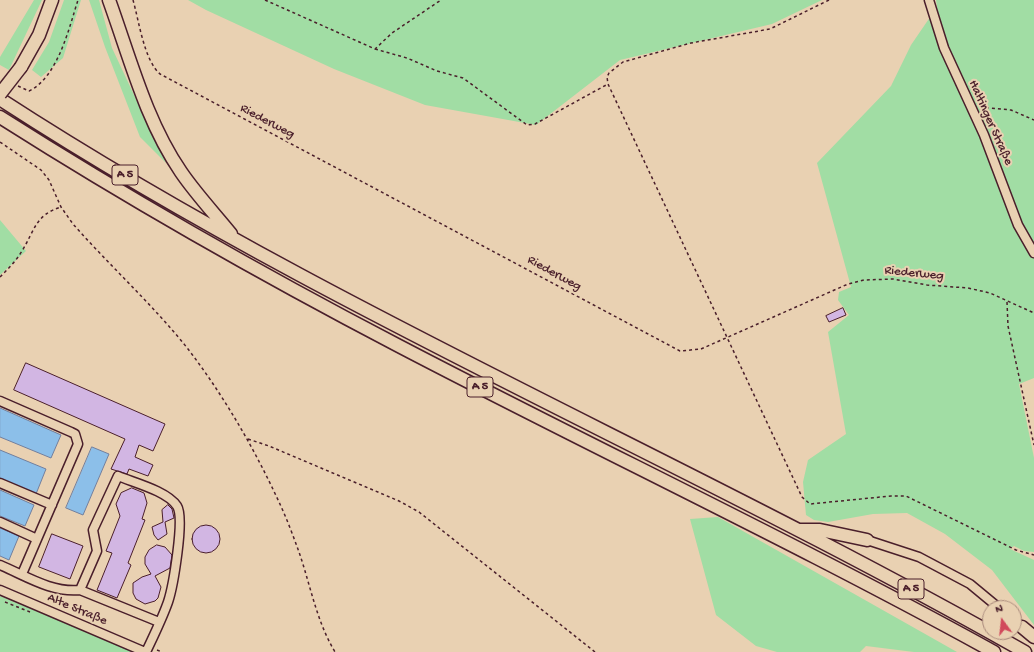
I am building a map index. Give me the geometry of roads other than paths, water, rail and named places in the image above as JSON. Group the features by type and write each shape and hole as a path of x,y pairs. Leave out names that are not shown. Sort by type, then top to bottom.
{"highway":[{"path":"0,94 21,67 39,35 52,0"},
{"path":"109,0 145,101 165,146 193,189 237,241"},
{"name":"A 5","path":"0,99 114,169 237,241 455,357 904,586 1025,652"},
{"name":"A 5","path":"0,118 198,236 390,341 811,555 994,652"},
{"path":"794,530 820,530 866,540"},
{"path":"1022,626 1034,637"}],"street":[{"name":"Haltinger Straße","path":"929,0 944,48 972,106 999,170 1016,220 1034,253"},
{"path":"0,401 71,432 78,438 77,450 22,574"},
{"path":"80,590 97,551 94,530 118,476 166,495 178,506 181,518 169,600 146,652"},
{"path":"0,483 52,505"},
{"path":"0,522 37,539"},
{"path":"866,540 919,557 970,584 989,600"},
{"path":"0,565 56,589 68,591 80,590 159,622"},
{"name":"Alte Straße","path":"0,590 146,652"}],"water":[{"path":"0,408 61,435 51,458 0,437"},
{"path":"92,447 109,454 83,515 66,508"},
{"path":"0,450 46,469 36,494 0,479"},
{"path":"0,490 34,505 25,526 0,516"},
{"path":"0,528 19,536 9,560 0,556"}]}
